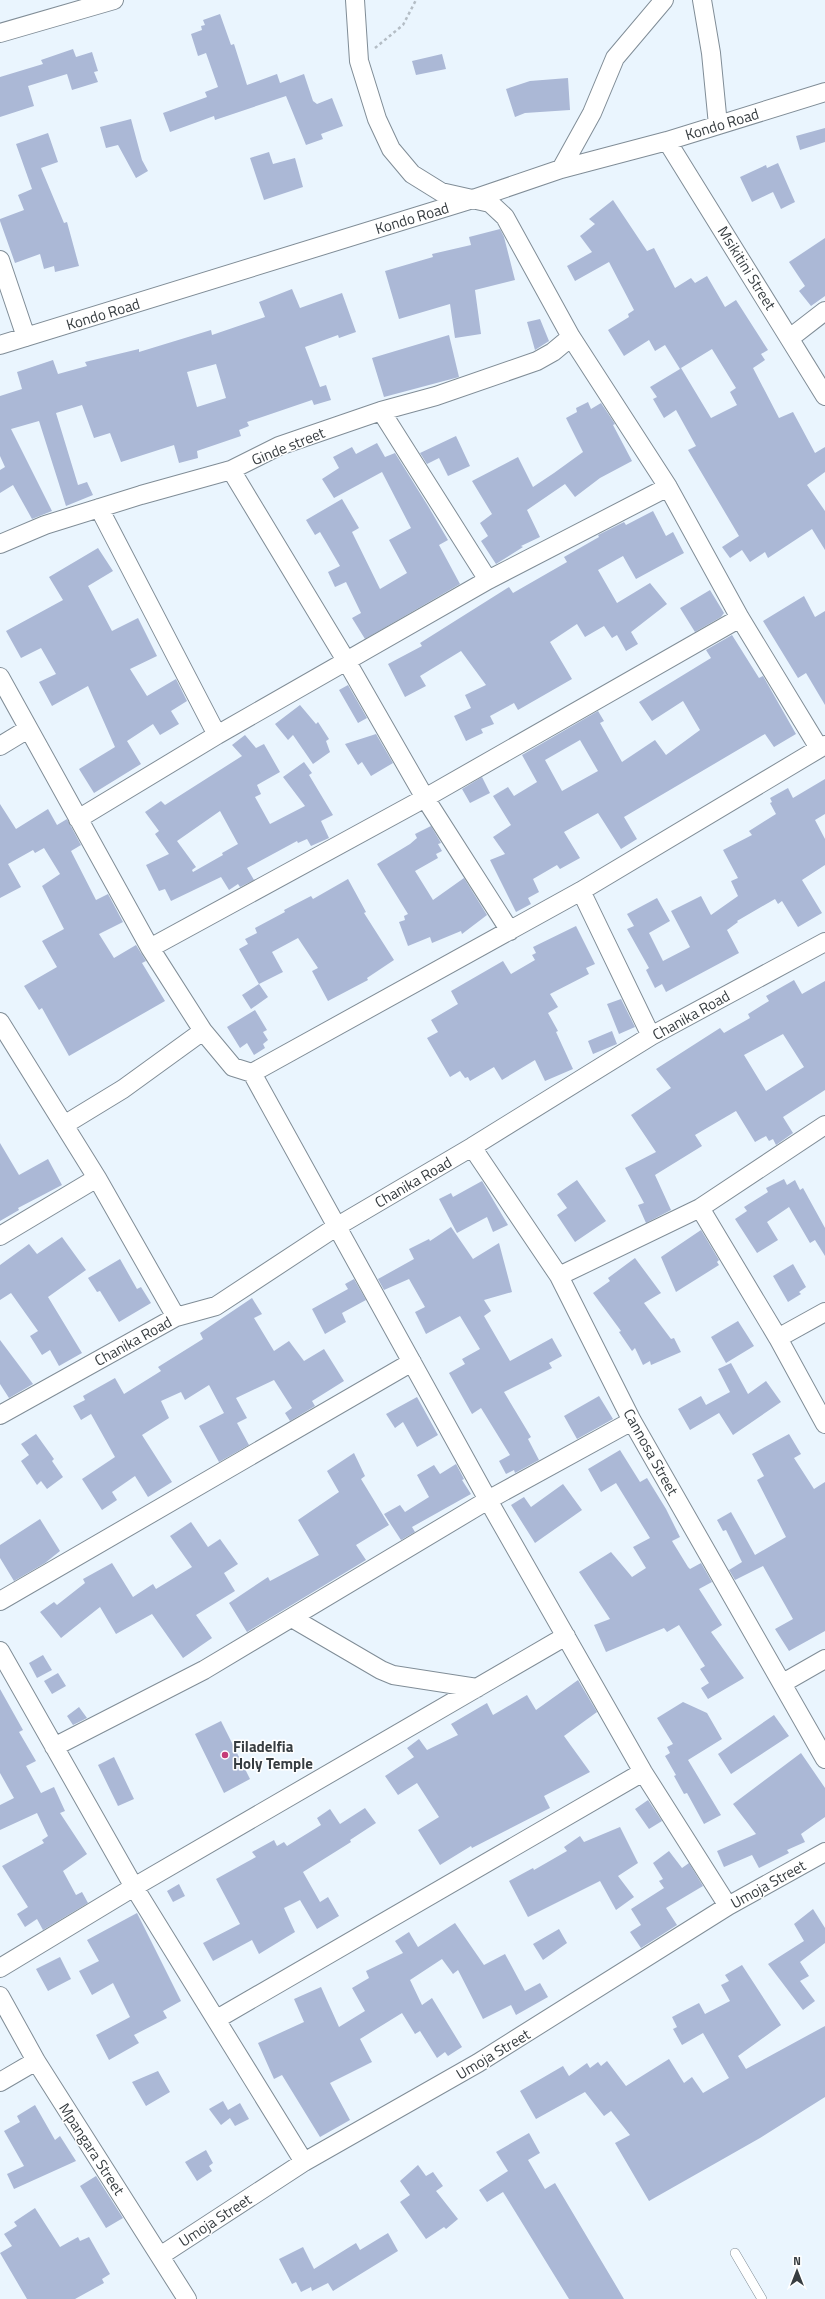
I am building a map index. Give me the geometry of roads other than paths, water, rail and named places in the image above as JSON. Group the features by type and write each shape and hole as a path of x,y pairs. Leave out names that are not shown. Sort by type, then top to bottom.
{"street":[{"path":"0,33 114,0"},
{"path":"252,1073 581,892 822,746 740,618 668,487 571,337 505,216 490,203 441,192 412,174 391,149 378,119 359,61 355,0"},
{"path":"561,169 592,113 616,58 664,0"},
{"path":"702,0 711,53 718,125"},
{"name":"Kondo Road","path":"0,345 473,199 561,169 667,142 825,92"},
{"name":"Msikitini Street","path":"667,142 825,396"},
{"path":"0,260 26,337"},
{"path":"790,338 825,311"},
{"name":"Ginde street","path":"0,544 45,525 231,470 279,446 381,411 436,396 538,361 553,352 571,337"},
{"path":"381,411 488,580"},
{"path":"231,470 347,662 425,798 510,931"},
{"path":"78,819 217,735 488,580 668,487"},
{"path":"99,508 217,735"},
{"path":"150,948 425,798 740,618"},
{"path":"0,677 150,948 202,1031 233,1067 252,1073 488,1500 643,1772 728,1906"},
{"path":"0,746 28,729"},
{"path":"581,892 651,1036"},
{"name":"Chanika Road","path":"0,1415 176,1317 216,1306 336,1227 472,1147 651,1036 825,942"},
{"path":"0,1022 97,1178 176,1317"},
{"path":"64,1125 123,1089 202,1031"},
{"path":"558,1276 700,1208 825,1125"},
{"name":"Cannosa Street","path":"472,1147 558,1276 632,1421 783,1683 825,1759"},
{"path":"0,1236 97,1178"},
{"path":"700,1208 778,1338 825,1424"},
{"path":"778,1338 825,1312"},
{"path":"0,1601 412,1362"},
{"path":"54,1747 204,1670 488,1500 632,1421"},
{"path":"292,1618 381,1670 393,1675 477,1688"},
{"path":"0,1968 134,1887 566,1636"},
{"path":"0,1651 134,1887 304,2162"},
{"path":"783,1683 825,1659"},
{"path":"217,2019 643,1772"},
{"name":"Umoja Street","path":"160,2256 304,2162 478,2064 728,1906 825,1852"},
{"name":"Mpangara Street","path":"0,1996 36,2061 187,2299"},
{"path":"0,2082 36,2061"}],"lane":[{"path":"735,2253 762,2299"}],"place":[{"name":"Filadelfia Holy Temple","path":"225,1755"}]}
